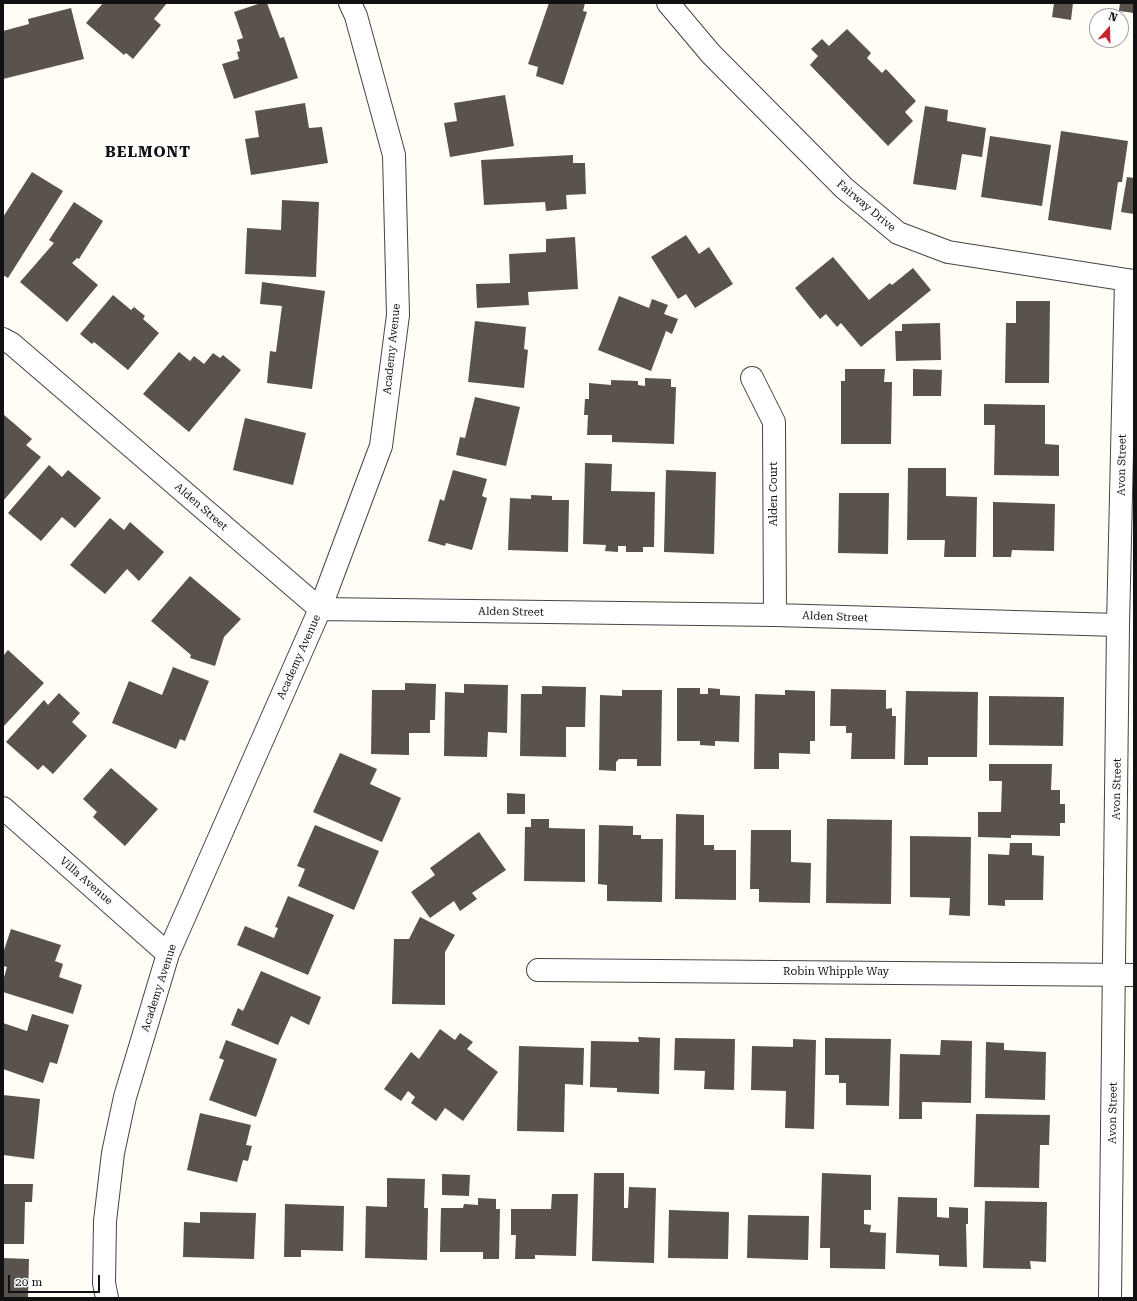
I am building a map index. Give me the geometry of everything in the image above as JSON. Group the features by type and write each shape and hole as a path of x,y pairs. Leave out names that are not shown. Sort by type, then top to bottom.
{"street":[{"name":"Academy Avenue","path":"107,1298 104,1283 105,1221 113,1153 125,1097 168,954 320,609 381,446 398,315 394,155 356,16 350,3"},
{"name":"Fairway Drive","path":"668,3 712,54 844,188 898,233 948,252 1130,280"},
{"name":"Avon Street","path":"1110,1298 1124,975 1118,625 1130,280"},
{"name":"Alden Street","path":"3,339 12,344 320,609 775,615 1118,625"},
{"name":"Alden Court","path":"752,378 774,422 775,615"},
{"name":"Villa Avenue","path":"3,808 168,954"},
{"name":"Robin Whipple Way","path":"538,970 1124,975"}],"building":[{"path":"103,3 167,3 154,19 161,25 133,59 126,53 124,55 86,23"},
{"path":"261,3 267,3 280,38 284,37 298,78 234,99 222,64 239,59 237,52 240,51 237,40 243,38 234,12"},
{"path":"549,3 585,3 583,11 587,12 563,85 536,76 538,67 528,64"},
{"path":"1054,3 1073,3 1071,20 1052,17"},
{"path":"1120,3 1134,3 1134,13 1129,12 1129,8 1119,8"},
{"path":"71,8 84,59 3,79 3,31 29,24 28,19"},
{"path":"847,29 871,53 867,58 882,73 886,69 916,101 905,112 913,121 888,146 810,65 818,56 811,49 822,39 829,46"},
{"path":"505,95 514,146 450,157 444,123 457,121 454,103"},
{"path":"305,103 309,128 322,127 328,163 251,175 245,139 259,137 255,111"},
{"path":"925,106 948,110 947,121 986,128 982,157 962,154 956,190 913,184"},
{"path":"1061,131 1128,141 1122,182 1118,182 1111,230 1048,220"},
{"path":"990,136 1051,145 1042,206 981,197"},
{"path":"573,155 573,163 585,163 586,194 566,195 567,209 546,211 545,202 484,205 481,160"},
{"path":"32,172 63,191 8,278 3,275 3,217"},
{"path":"1127,177 1134,178 1134,214 1121,212"},
{"path":"282,200 319,202 316,277 245,274 247,228 281,230"},
{"path":"74,202 103,221 79,259 77,258 72,263 98,285 67,322 20,282 54,243 49,240"},
{"path":"686,235 699,254 709,247 733,284 695,308 686,294 678,299 651,257"},
{"path":"575,237 578,289 528,292 529,305 477,308 476,284 510,283 509,254 546,252 546,239"},
{"path":"833,257 869,300 890,283 892,285 913,268 931,290 861,347 841,323 837,327 826,314 820,319 795,288"},
{"path":"262,282 325,291 312,389 267,383 270,351 276,352 282,306 260,304"},
{"path":"113,295 131,310 134,307 145,316 143,319 159,333 128,370 94,342 92,344 80,334"},
{"path":"619,296 649,308 652,299 668,305 664,314 678,319 672,334 666,331 651,371 598,350"},
{"path":"1016,301 1050,301 1049,383 1005,383 1006,323 1016,323"},
{"path":"475,321 526,327 524,349 528,350 524,388 468,382"},
{"path":"940,323 941,360 896,361 895,331 902,331 902,324"},
{"path":"179,352 190,361 194,356 204,364 213,353 220,358 223,355 241,370 189,432 143,394"},
{"path":"845,369 885,369 884,382 892,382 891,444 841,444 841,381 845,381"},
{"path":"913,369 942,370 941,396 913,396"},
{"path":"645,378 671,379 671,387 676,387 674,444 612,442 612,435 587,435 588,415 584,415 585,399 589,399 589,383 611,385 611,380 638,381 638,385 645,386"},
{"path":"475,397 520,407 506,466 456,455 460,437 465,438"},
{"path":"984,404 1045,405 1045,444 1059,445 1059,476 994,475 995,425 984,425"},
{"path":"3,414 32,439 26,445 41,457 3,501"},
{"path":"245,418 306,433 293,485 233,470"},
{"path":"585,463 612,464 611,491 655,492 654,547 643,547 643,552 626,552 626,546 618,546 618,552 605,551 606,545 583,544"},
{"path":"49,465 62,477 68,470 101,498 75,528 62,517 41,541 8,513"},
{"path":"908,468 946,468 946,496 977,497 976,557 944,557 945,540 907,540"},
{"path":"453,470 487,479 482,496 487,498 472,550 446,543 445,546 428,541 440,499 444,501"},
{"path":"666,470 716,472 714,554 664,552"},
{"path":"839,493 889,493 888,554 838,553"},
{"path":"531,495 552,496 552,500 569,500 568,552 508,550 510,498 531,499"},
{"path":"993,502 1055,504 1054,551 1012,550 1011,557 993,557"},
{"path":"110,518 124,530 130,522 164,552 139,581 127,569 105,594 70,565"},
{"path":"190,576 241,619 224,637 215,666 190,658 191,655 151,621"},
{"path":"8,650 44,683 3,727 3,656"},
{"path":"173,667 209,681 185,741 180,739 176,749 112,723 129,681 162,695"},
{"path":"405,683 436,684 435,720 430,720 430,733 409,733 409,755 371,754 372,690 405,690"},
{"path":"464,684 508,685 507,733 488,732 487,757 444,756 445,692 464,693"},
{"path":"542,686 586,687 585,727 566,727 566,757 520,756 521,694 542,694"},
{"path":"677,688 700,688 700,694 708,694 708,688 720,689 720,695 740,696 739,742 715,741 715,746 700,745 700,741 677,741"},
{"path":"831,689 886,690 886,709 892,708 892,716 896,716 895,759 851,759 852,733 846,733 846,726 830,726"},
{"path":"622,690 662,690 661,766 637,766 637,759 619,759 616,762 616,771 599,770 600,695 622,696"},
{"path":"785,690 815,691 815,741 810,741 810,754 779,753 779,769 754,769 755,694 785,695"},
{"path":"906,691 978,692 977,757 928,757 928,765 904,765"},
{"path":"59,693 80,713 72,722 87,736 53,774 43,765 38,770 6,742 44,700 48,705"},
{"path":"989,696 1064,697 1063,746 989,745"},
{"path":"340,753 377,769 370,784 401,798 382,842 313,812"},
{"path":"989,764 1052,764 1051,790 1060,790 1060,804 1065,804 1065,823 1060,823 1060,836 1011,835 1011,838 978,837 978,812 1001,812 1002,781 989,781"},
{"path":"111,768 158,809 125,846 93,817 97,812 83,799"},
{"path":"507,793 525,794 525,814 507,814"},
{"path":"676,814 704,815 704,845 714,845 714,850 736,850 736,900 675,899"},
{"path":"531,819 549,819 549,828 585,829 585,882 524,881 525,827 531,827"},
{"path":"827,819 892,820 891,904 826,903"},
{"path":"315,825 379,851 354,910 298,886 305,869 297,866"},
{"path":"599,825 633,826 633,835 641,835 641,839 663,839 662,902 607,901 607,885 598,884"},
{"path":"751,830 791,830 791,862 811,863 810,903 759,902 759,889 750,889"},
{"path":"479,832 506,870 472,893 477,899 460,911 454,901 430,918 411,892 435,875 430,868"},
{"path":"910,836 971,837 970,916 949,915 950,898 910,897"},
{"path":"1010,843 1032,843 1032,855 1044,856 1043,900 1005,900 1005,906 988,905 988,854 1009,855"},
{"path":"288,896 334,915 308,975 237,945 245,926 274,938 278,928 275,927"},
{"path":"420,917 455,935 445,952 445,1005 392,1004 394,939 409,939"},
{"path":"11,929 61,945 55,961 63,964 59,977 82,985 73,1014 3,992 3,981 7,967 3,966 3,953"},
{"path":"261,971 321,997 309,1025 291,1016 278,1045 231,1025 238,1008 243,1011"},
{"path":"32,1014 69,1025 57,1064 50,1062 43,1083 3,1069 3,1023 27,1031"},
{"path":"440,1029 455,1040 460,1033 473,1042 467,1049 498,1072 463,1121 445,1108 436,1121 411,1103 415,1097 408,1091 401,1101 384,1089 411,1052 419,1059"},
{"path":"638,1037 660,1038 659,1094 617,1092 617,1088 590,1087 591,1041 639,1042"},
{"path":"675,1038 735,1039 734,1090 704,1089 705,1071 674,1070"},
{"path":"825,1038 891,1039 889,1106 846,1105 846,1083 839,1083 839,1075 825,1075"},
{"path":"793,1039 816,1040 814,1129 785,1128 786,1091 751,1090 752,1046 793,1047"},
{"path":"226,1040 277,1059 256,1117 209,1100 224,1060 219,1058"},
{"path":"941,1040 972,1041 971,1103 922,1102 922,1119 899,1119 900,1054 940,1055"},
{"path":"986,1042 1004,1043 1004,1050 1046,1052 1045,1100 985,1098"},
{"path":"519,1046 584,1048 583,1085 565,1084 564,1132 517,1131"},
{"path":"3,1095 40,1099 34,1159 3,1155"},
{"path":"200,1113 251,1125 246,1145 252,1146 248,1161 243,1160 237,1182 187,1170"},
{"path":"976,1114 1050,1115 1049,1145 1040,1145 1039,1188 974,1187"},
{"path":"594,1173 624,1173 624,1208 628,1208 629,1187 656,1188 654,1263 592,1261"},
{"path":"822,1173 871,1175 871,1210 864,1210 864,1224 871,1225 870,1232 886,1233 885,1269 830,1268 830,1248 820,1248"},
{"path":"442,1174 470,1175 469,1196 442,1195"},
{"path":"387,1178 425,1179 424,1208 428,1208 427,1260 365,1258 366,1206 387,1207"},
{"path":"3,1184 33,1184 32,1202 25,1202 24,1244 3,1244"},
{"path":"552,1194 578,1194 576,1256 535,1255 535,1259 515,1259 516,1235 511,1235 511,1209 551,1209"},
{"path":"898,1197 937,1198 937,1217 949,1218 949,1207 968,1208 968,1224 966,1224 967,1267 939,1266 939,1255 896,1253"},
{"path":"478,1198 496,1199 496,1209 500,1209 499,1259 483,1259 483,1252 440,1252 441,1208 463,1208 464,1204 478,1205"},
{"path":"985,1201 1047,1202 1046,1262 1030,1261 1031,1269 983,1268"},
{"path":"285,1204 344,1206 343,1251 301,1250 301,1257 284,1257"},
{"path":"669,1210 729,1212 728,1259 668,1258"},
{"path":"200,1212 256,1213 254,1259 183,1257 184,1222 200,1223"},
{"path":"748,1215 809,1216 808,1260 747,1258"},
{"path":"3,1258 29,1259 28,1298 3,1298"}],"district":[{"name":"BELMONT","path":"148,153"}]}
